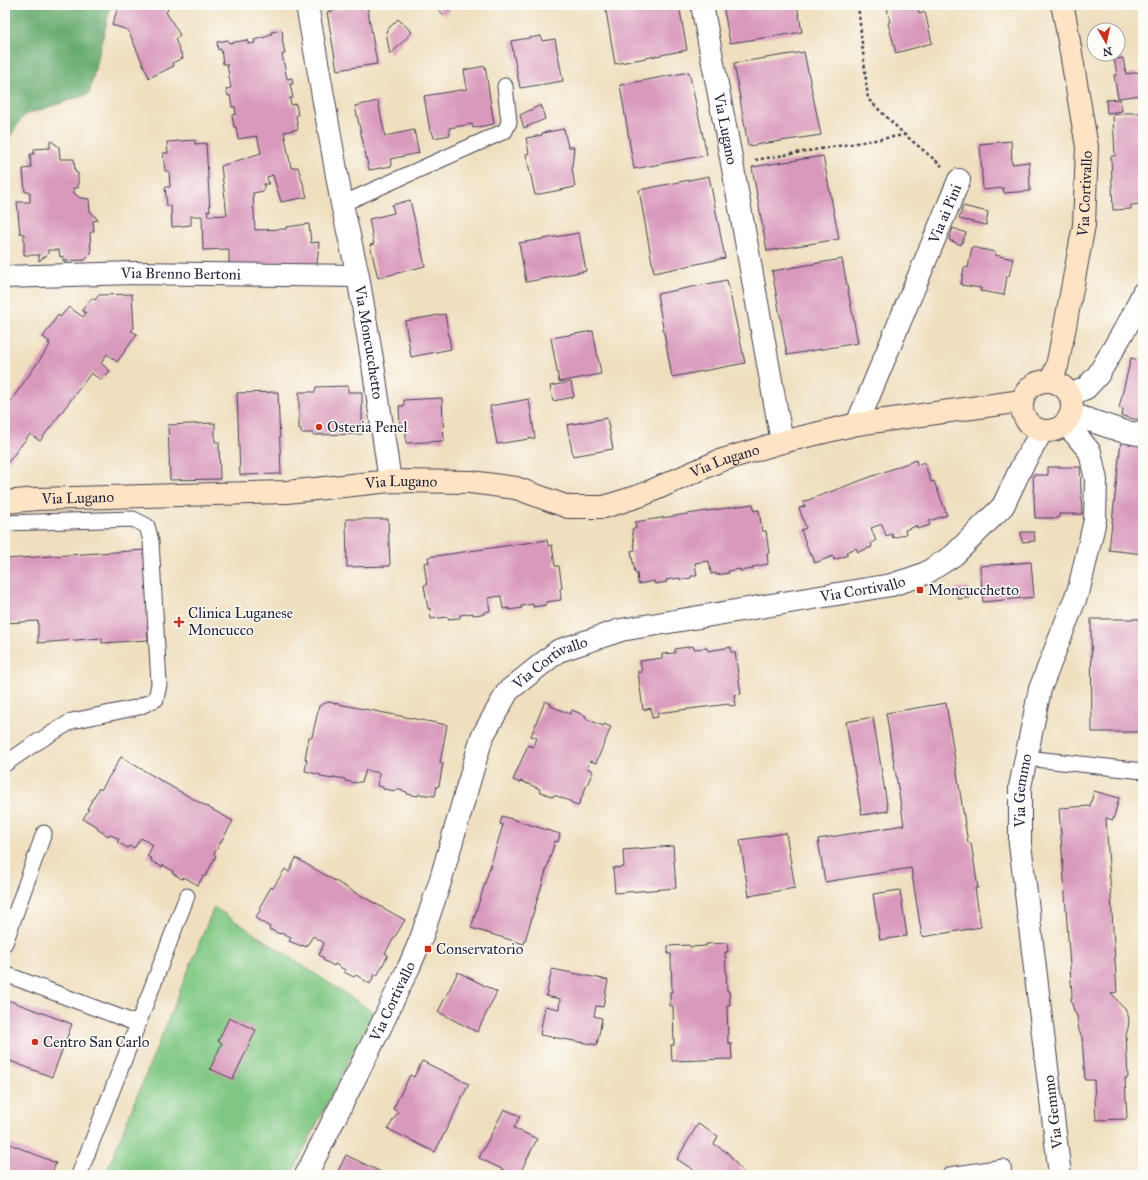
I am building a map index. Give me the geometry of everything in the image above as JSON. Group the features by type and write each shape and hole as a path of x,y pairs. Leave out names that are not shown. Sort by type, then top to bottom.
{"street":[{"name":"Via Moncucchetto","path":"307,5 342,204 358,276 390,481"},
{"name":"Via Lugano","path":"702,5 782,442"},
{"name":"Via Cortivallo","path":"1051,381 1057,366 1065,328 1084,224 1087,147 1066,18 1062,5"},
{"name":"Via ai Pini","path":"857,424 959,180"},
{"name":"Via Brenno Bertoni","path":"5,277 133,273 358,276"},
{"path":"1068,411 1065,388 1059,383 1043,380 1029,387 1024,394 1022,409 1024,417 1032,426 1042,431 1058,429 1068,411 1086,388 1098,376 1132,318 1143,293"},
{"name":"Via Lugano","path":"5,502 37,499 287,492 390,481 471,482 516,488 568,507 604,507 642,495 719,462 782,442 857,424 1022,401"},
{"path":"1068,411 1122,431 1143,435"},
{"name":"Via Gemmo","path":"1060,1175 1020,844 1020,787 1040,689 1079,589 1095,520 1096,480 1090,452 1076,435 1068,411"},
{"name":"Via Cortivallo","path":"306,1175 380,1028 421,939 440,882 482,737 508,691 558,651 621,630 891,585 926,573 954,555 1003,506 1022,466 1042,431"}],"lane":[{"path":"342,204 505,131 508,122 505,86"},
{"path":"5,523 133,519 146,526 151,541 159,684 156,699 139,707 72,721 5,764"},
{"path":"1026,758 1143,771"},
{"path":"5,943 44,833"},
{"path":"79,1175 187,896"},
{"path":"5,974 138,1024"},
{"path":"950,1175 1003,1167 1004,1175"}],"path":[{"name":"Via ai Pini","path":"858,5 868,99 904,134 959,180"},
{"path":"732,164 904,134"}],"green space":[{"path":"5,5 111,5 89,94 24,115 5,144"},
{"path":"214,907 373,1012 291,1175 105,1175"}],"building":[{"path":"119,5 165,5 168,10 166,12 180,35 175,39 183,58 172,63 174,66 149,78 128,30 112,25"},
{"path":"367,5 377,64 337,70 327,12"},
{"path":"433,5 455,5 444,15"},
{"path":"605,5 679,5 687,50 615,64"},
{"path":"723,5 797,5 802,32 730,43"},
{"path":"894,5 917,5 919,14 925,12 932,43 896,53 888,23 890,22 887,7"},
{"path":"398,19 412,32 390,55 386,31"},
{"path":"282,30 285,54 282,54 287,79 292,78 293,84 290,84 293,98 290,98 291,105 296,104 298,115 296,116 298,129 284,132 291,168 298,167 307,197 281,202 273,175 267,177 269,184 264,184 264,191 253,193 255,230 286,229 286,227 309,224 311,243 319,242 316,275 229,270 229,249 203,250 202,216 191,216 191,225 172,227 171,206 167,206 165,187 170,187 169,171 165,171 163,153 168,153 167,142 195,140 195,144 206,143 210,211 207,211 208,216 227,215 221,166 261,153 257,136 238,139 232,115 236,114 235,107 232,107 230,95 228,96 226,89 231,88 227,64 223,64 221,49 218,50 217,42 228,40 229,43 248,40 248,44 255,43 254,40 269,36 269,34 272,34 271,32"},
{"path":"541,36 542,41 555,39 563,81 520,88 511,41"},
{"path":"804,52 821,135 748,146 734,63"},
{"path":"1115,62 1124,62 1126,74 1139,72 1142,95 1118,98 1114,75 1117,75"},
{"path":"485,66 494,124 473,128 472,124 449,128 450,135 434,138 432,131 430,131 424,96 467,89 464,70"},
{"path":"689,72 707,155 634,169 620,85"},
{"path":"1120,99 1122,111 1107,113 1106,100"},
{"path":"378,101 385,136 414,130 419,153 390,159 392,166 369,170 355,106"},
{"path":"541,105 545,119 524,128 520,115"},
{"path":"1142,113 1143,204 1131,205 1131,209 1113,210 1111,156 1115,156 1113,115"},
{"path":"564,129 568,147 574,147 572,168 575,187 535,195 526,154 529,153 526,138"},
{"path":"50,140 59,147 60,159 74,159 75,172 78,173 78,188 73,188 74,193 80,198 89,199 90,211 98,220 93,221 94,231 90,233 91,254 85,260 63,261 63,256 60,257 59,250 48,250 48,254 39,261 39,255 24,255 24,234 20,233 17,202 30,202 30,192 25,192 23,169 31,168 30,154 34,154 34,149 50,148"},
{"path":"1011,141 1012,164 1029,162 1030,191 1004,193 1003,188 983,190 980,144"},
{"path":"823,156 839,239 767,251 752,167"},
{"path":"709,176 725,258 654,273 639,190"},
{"path":"410,200 425,266 378,278 370,245 374,244 369,219 394,213 392,205"},
{"path":"963,206 988,212 986,225 959,219"},
{"path":"953,228 966,233 961,245 949,240"},
{"path":"579,233 586,271 526,282 519,243"},
{"path":"972,247 995,252 995,255 1013,259 1009,276 1007,276 1004,295 980,291 981,288 961,285 964,267 968,268"},
{"path":"842,259 858,343 787,355 772,271"},
{"path":"727,280 745,363 672,377 657,294"},
{"path":"132,294 134,328 131,331 137,334 117,362 107,354 101,363 110,371 101,380 91,373 40,441 30,434 5,466 5,403 8,405 50,345 48,343 50,342 43,337 58,315 60,317 69,307 83,317 86,313 82,310 92,298 95,300 99,295"},
{"path":"445,314 451,349 411,357 405,321"},
{"path":"593,331 601,374 559,382 551,338"},
{"path":"1131,358 1143,361 1143,414 1140,413 1138,420 1122,416 1123,409 1119,408"},
{"path":"571,382 574,397 553,401 550,386"},
{"path":"348,386 348,392 362,392 362,434 313,435 313,433 301,433 301,429 299,429 299,392 315,392 316,387"},
{"path":"278,392 281,474 240,475 237,393"},
{"path":"442,398 444,441 406,443 406,425 400,425 399,406 404,406 404,400"},
{"path":"529,399 535,438 497,444 490,406"},
{"path":"607,418 613,449 573,456 567,425"},
{"path":"215,423 215,442 219,442 220,479 170,480 168,425"},
{"path":"1121,441 1143,443 1143,554 1109,550"},
{"path":"916,460 917,465 924,462 931,482 934,481 947,515 929,521 930,525 918,529 916,526 905,530 906,534 893,538 892,534 886,536 882,524 871,528 876,541 871,543 872,547 858,552 856,548 846,552 848,555 834,560 833,556 815,563 812,554 810,555 801,530 806,528 799,508 805,506 803,502"},
{"path":"1048,467 1080,467 1082,514 1059,514 1059,518 1035,518 1033,475 1048,475"},
{"path":"753,504 754,511 759,510 762,531 766,531 769,553 767,553 768,564 752,567 753,569 740,571 740,569 728,571 729,573 716,575 716,573 711,574 709,561 695,563 697,576 691,576 691,578 680,580 680,578 666,580 667,582 655,584 654,581 638,584 637,573 635,573 631,551 635,550 632,529 636,528 635,522"},
{"path":"346,519 388,519 390,566 347,567"},
{"path":"1021,532 1034,532 1035,541 1022,542"},
{"path":"547,540 548,546 552,545 555,566 559,566 562,588 560,589 561,600 546,602 546,605 533,607 533,604 521,606 522,608 509,610 509,608 503,609 501,596 488,598 490,611 484,612 484,614 473,615 473,613 460,615 460,618 448,619 448,617 431,619 430,608 428,609 424,585 427,585 424,563 429,562 428,557"},
{"path":"146,550 148,640 102,643 102,638 38,643 38,621 5,623 5,559"},
{"path":"1031,562 1034,597 983,602 980,566"},
{"path":"969,587 970,598 958,599 956,588"},
{"path":"1091,619 1142,619 1143,732 1092,732"},
{"path":"693,646 694,649 707,648 708,651 731,647 731,652 735,652 741,694 734,695 736,705 730,706 729,704 657,713 658,717 652,718 651,708 643,710 638,672 642,672 640,661 662,658 662,654 675,653 675,649"},
{"path":"545,701 551,704 551,706 570,714 572,710 603,726 604,724 611,727 596,763 590,761 586,768 593,771 578,806 554,795 553,797 539,791 540,789 521,781 520,783 513,780 528,745 533,747 537,738 531,736"},
{"path":"328,702 447,725 440,763 443,763 439,786 437,786 435,796 419,794 418,796 407,794 407,792 396,789 396,791 383,789 383,787 377,786 379,773 366,770 362,782 357,783 334,777 333,779 321,777 321,775 305,771 307,760 305,759 309,737 312,737 319,706"},
{"path":"946,703 968,843 971,843 978,888 975,888 981,927 922,937 911,868 825,882 818,839 904,825 886,713"},
{"path":"873,717 888,811 862,815 846,722"},
{"path":"121,757 233,821 214,854 216,856 205,877 203,876 198,885 184,877 182,879 163,865 162,867 151,861 152,859 147,856 153,845 141,838 134,848 129,846 128,848 117,842 119,839 109,834 108,836 97,829 98,827 83,819 99,788 101,790"},
{"path":"1094,791 1119,798 1113,820 1106,818 1117,992 1111,993 1125,1009 1129,1021 1126,1035 1128,1078 1125,1078 1127,1119 1096,1120 1094,1080 1085,1080 1082,1037 1071,1000 1072,995 1059,808 1090,806"},
{"path":"502,816 560,834 558,842 555,841 524,944 471,928 503,825 500,824"},
{"path":"786,833 795,888 749,896 740,840"},
{"path":"673,846 676,888 615,893 613,868 624,867 623,850"},
{"path":"296,858 405,920 385,953 388,955 377,976 375,974 370,984 356,975 354,977 344,972 345,970 335,964 334,966 323,960 324,958 319,955 324,943 313,936 306,947 301,946 289,941 291,938 269,929 270,927 255,918 261,909 259,908 271,887 273,888 285,869 289,872"},
{"path":"900,890 907,936 880,940 873,894"},
{"path":"727,943 728,952 725,952 727,991 729,991 730,1005 727,1005 728,1043 731,1043 732,1059 672,1061 671,1045 674,1045 673,1006 670,1006 670,992 672,992 671,954 668,954 668,946 689,945 690,947 706,946 706,944"},
{"path":"552,969 608,980 603,1007 596,1006 594,1016 602,1018 597,1045 540,1035 545,1006 559,1009 560,999 546,996"},
{"path":"458,972 497,992 477,1032 438,1012"},
{"name":"Centro San Carlo","path":"5,999 72,1024 52,1077 5,1059"},
{"path":"229,1018 256,1030 233,1079 210,1069 222,1043 218,1041"},
{"path":"422,1061 469,1084 435,1152 388,1129 398,1112 393,1109 410,1075 414,1077"},
{"path":"504,1109 520,1116 514,1128 537,1139 519,1175 514,1175 479,1158"},
{"path":"698,1124 718,1136 714,1144 728,1153 745,1175 701,1175 677,1159"},
{"path":"5,1142 56,1163 51,1175 5,1175"},
{"path":"346,1155 387,1175 336,1175"}],"place":[{"name":"Osteria Penel","path":"319,427"},
{"name":"Moncucchetto","path":"920,590"},
{"name":"Clinica Luganese Moncucco","path":"179,622"},
{"name":"Conservatorio","path":"428,949"},
{"name":"Centro San Carlo","path":"35,1042"}]}
